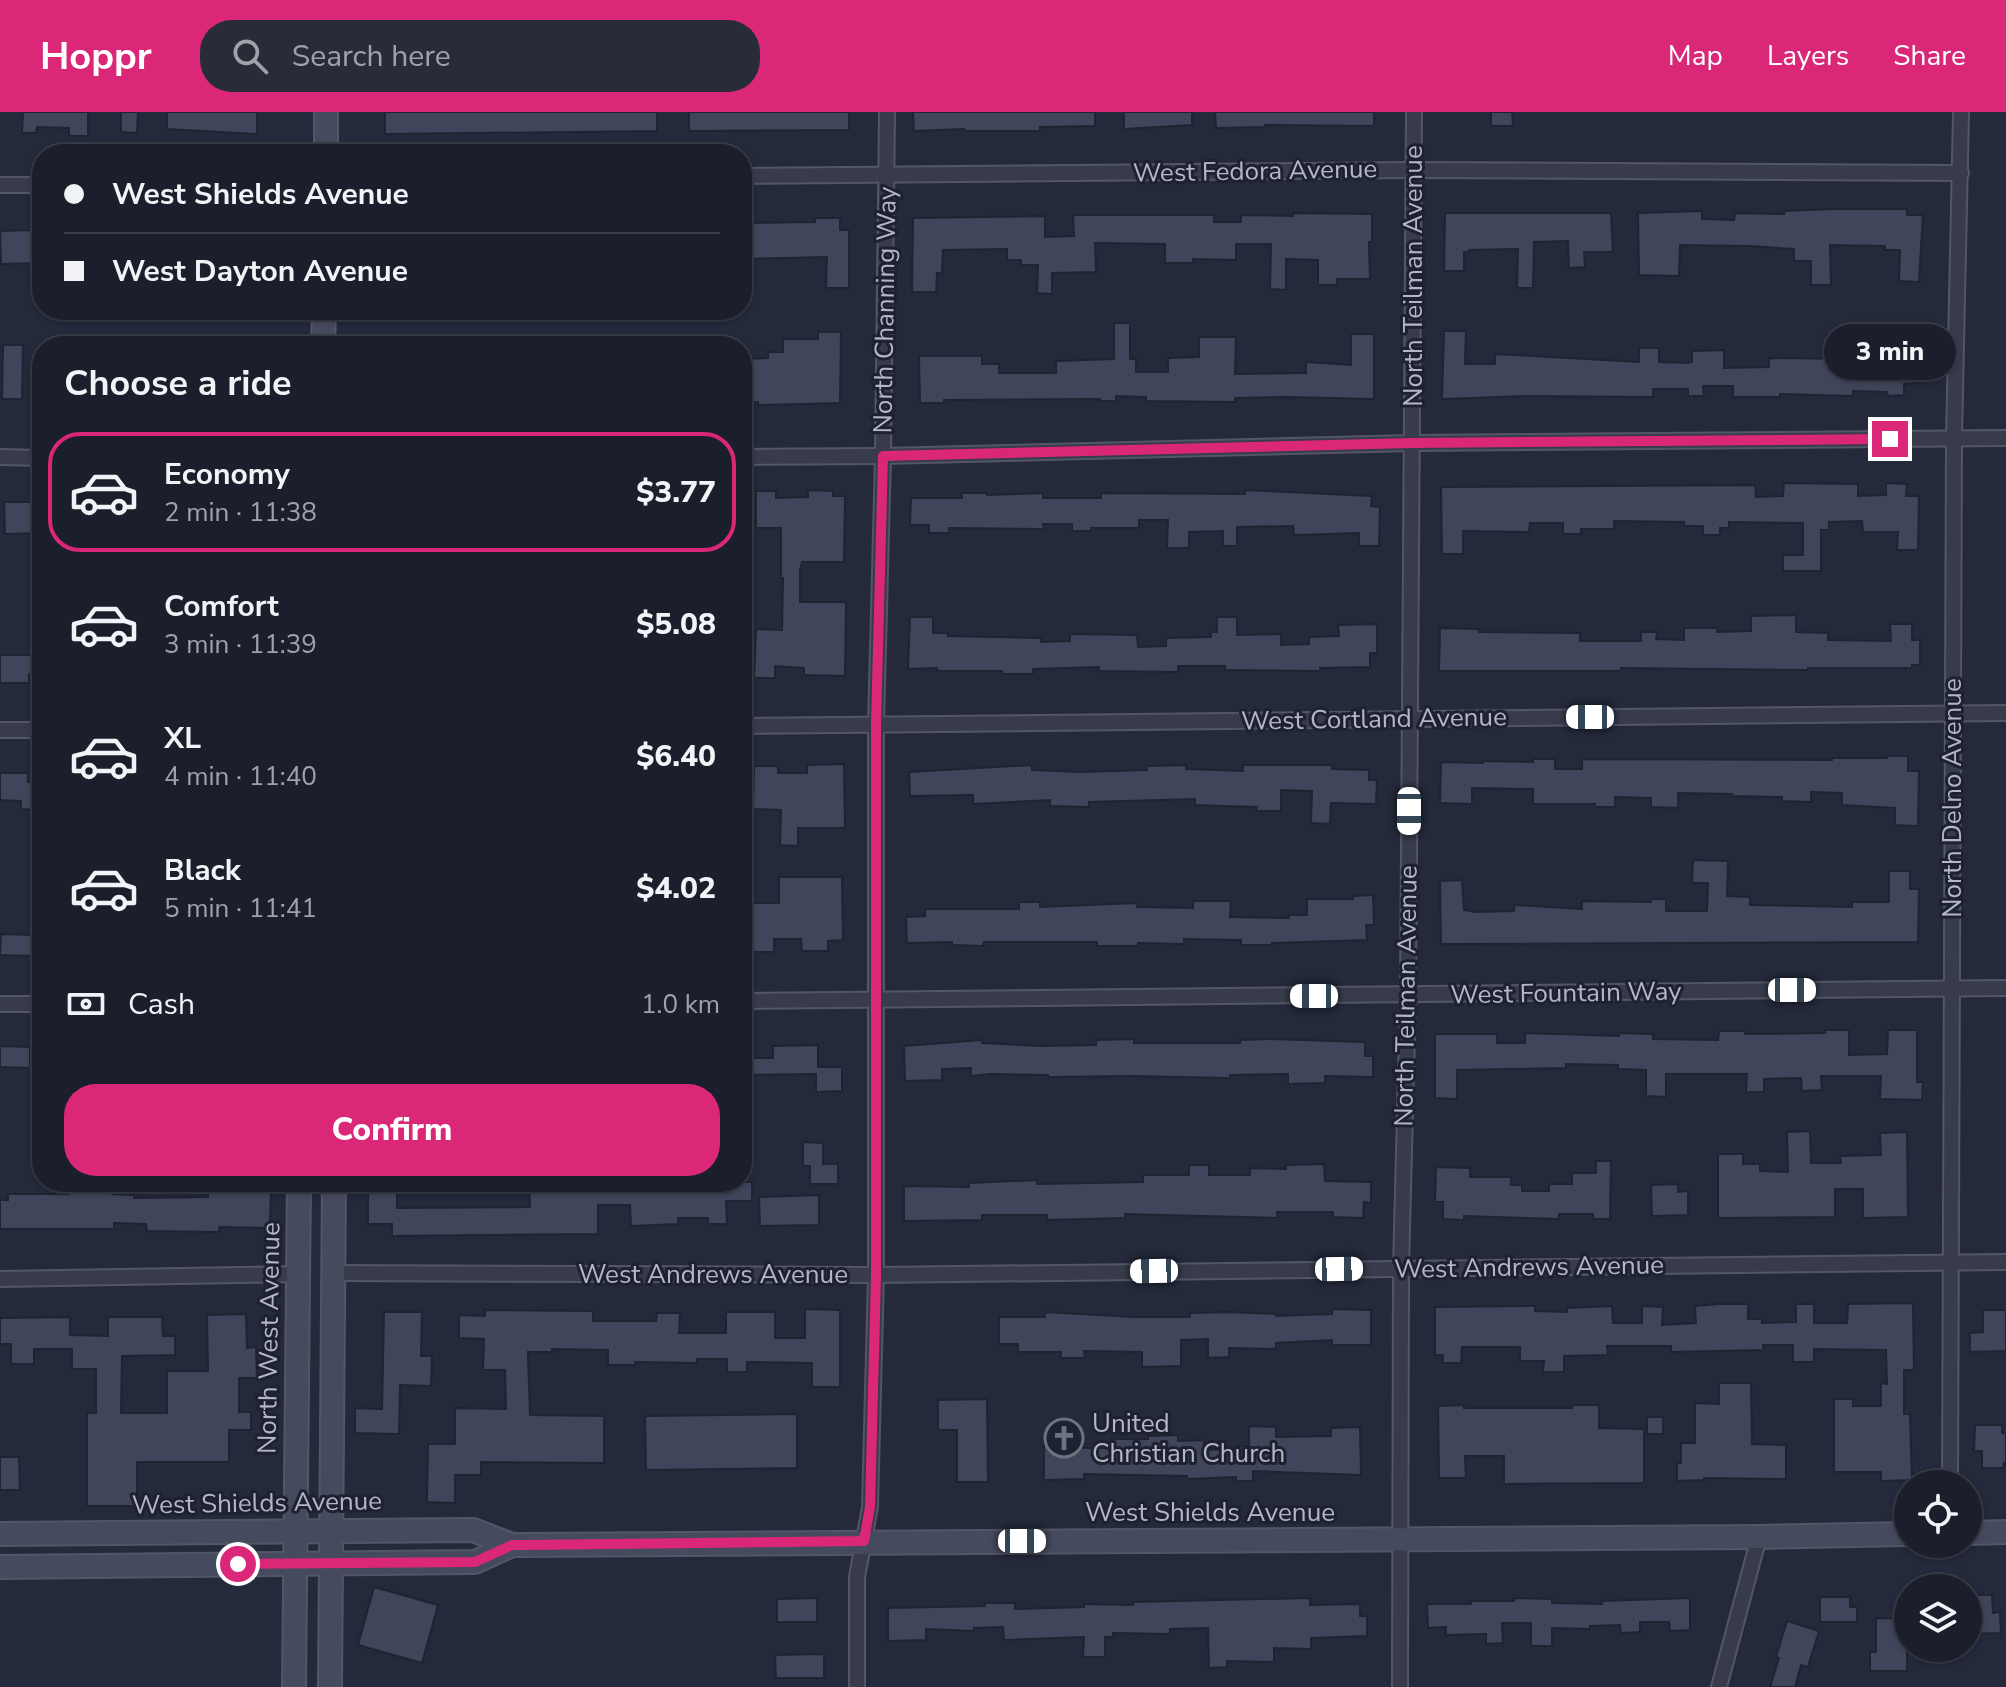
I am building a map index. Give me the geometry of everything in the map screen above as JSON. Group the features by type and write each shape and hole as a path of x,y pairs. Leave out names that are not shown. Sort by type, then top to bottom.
{"main road":[{"path":"326,112 326,144"},
{"name":"North West Avenue","path":"294,1687 299,1192"},
{"path":"330,1687 334,1192"},
{"name":"West Shields Avenue","path":"0,1534 473,1530 512,1545 1894,1534"},
{"path":"1982,1533 2006,1532"},
{"name":"West Shields Avenue","path":"0,1567 475,1562 512,1545"}],"street":[{"name":"North Channing Way","path":"864,1541 870,1507 876,1275 876,725 887,112"},
{"name":"North Teilman Avenue","path":"1400,1687 1401,1268 1408,995 1414,112"},
{"name":"North Delno Avenue","path":"1950,1470 1954,438 1961,112"},
{"name":"West Fedora Avenue","path":"752,176 1413,170 1961,173"},
{"path":"0,185 32,185"},
{"path":"752,457 1412,443 2006,438"},
{"path":"0,457 32,458"},
{"name":"West Cortland Avenue","path":"752,726 2006,713"},
{"path":"0,730 32,730"},
{"name":"West Fountain Way","path":"752,1001 2006,988"},
{"path":"0,1004 32,1004"},
{"name":"West Andrews Avenue","path":"332,1273 876,1275 2006,1262"},
{"path":"0,1279 299,1274"},
{"path":"1719,1687 1759,1537"},
{"path":"857,1687 857,1577 864,1541"}],"building":[{"path":"23,112 88,112 88,136 69,136 69,128 37,127 36,133 22,133"},
{"path":"121,112 138,112 137,133 121,132"},
{"path":"167,112 257,112 257,134 167,129"},
{"path":"385,112 657,112 657,131 385,134"},
{"path":"689,112 849,112 849,130 689,131"},
{"path":"913,112 1095,112 1095,126 1040,127 1040,131 914,131"},
{"path":"1124,112 1192,112 1192,125 1124,129"},
{"path":"1215,112 1374,112 1374,126 1216,128"},
{"path":"1491,112 1512,112 1513,126 1491,126"},
{"path":"1907,209 1907,215 1923,215 1919,282 1899,281 1900,250 1885,250 1885,246 1830,245 1831,285 1811,285 1811,261 1794,261 1794,249 1751,246 1680,245 1679,276 1639,275 1638,213 1702,211 1702,219 1734,220 1735,213 1784,214 1784,211"},
{"path":"1293,213 1372,214 1370,279 1337,279 1337,285 1318,285 1318,260 1286,259 1286,290 1270,289 1271,244 1236,244 1236,260 1193,259 1193,263 1165,263 1165,244 1095,243 1096,272 1052,273 1052,294 1037,293 1038,265 1021,265 1021,260 1007,260 1007,249 943,250 942,273 937,273 936,292 912,292 913,218 1045,216 1045,237 1074,236 1073,215 1214,215 1214,222 1241,222 1241,215 1293,216"},
{"path":"1445,213 1611,213 1613,252 1584,252 1585,267 1569,268 1568,241 1534,242 1533,288 1517,288 1518,249 1469,250 1464,252 1464,271 1444,271"},
{"path":"815,218 840,218 840,230 849,230 849,288 826,288 827,257 752,259 752,223 815,222"},
{"path":"32,230 32,263 1,264 0,231"},
{"path":"1114,323 1130,323 1130,359 1136,359 1136,372 1168,372 1168,358 1199,357 1199,337 1236,337 1235,374 1306,373 1306,362 1351,365 1351,334 1374,334 1374,399 1288,397 1235,398 1235,402 1146,401 1146,397 1116,396 1116,401 944,400 944,403 920,403 919,356 982,356 982,364 999,364 999,373 1056,373 1056,361 1114,359"},
{"path":"1900,327 1920,327 1918,383 1904,384 1904,395 1853,391 1853,396 1780,394 1780,397 1733,397 1733,386 1703,386 1704,396 1688,396 1688,389 1653,389 1653,397 1442,399 1444,331 1466,331 1465,364 1495,364 1495,354 1639,362 1639,348 1659,348 1659,362 1688,363 1692,362 1692,351 1724,350 1724,368 1769,367 1769,358 1849,359 1849,352 1869,353 1869,361 1900,360"},
{"path":"818,332 841,332 840,403 758,405 758,402 752,402 752,359 768,358 768,352 783,352 783,339 818,339"},
{"path":"3,345 23,345 22,399 2,399"},
{"path":"1784,483 1858,484 1858,496 1886,495 1886,483 1907,484 1906,496 1919,496 1918,550 1897,550 1898,532 1863,532 1862,521 1829,522 1829,530 1821,530 1821,571 1783,571 1783,555 1803,555 1803,523 1729,522 1729,528 1720,528 1720,535 1703,535 1703,526 1684,526 1684,522 1614,521 1614,529 1581,529 1581,534 1563,534 1563,523 1530,523 1529,532 1463,531 1463,554 1442,554 1441,487 1755,485 1756,497 1783,496"},
{"path":"808,490 833,491 833,496 845,496 844,562 802,562 800,602 846,602 845,676 804,675 804,668 775,666 775,678 754,678 756,629 782,630 783,578 781,528 756,528 756,491 776,491 776,498 808,497"},
{"path":"1245,490 1372,496 1371,506 1380,507 1379,546 1359,546 1359,533 1294,535 1293,526 1237,527 1237,546 1223,546 1223,531 1189,532 1189,548 1167,548 1168,520 1139,520 1139,528 1091,528 1091,531 1072,531 1072,524 1043,524 1044,529 949,528 949,533 929,533 929,525 910,525 911,498 962,498 962,493 1043,493 1043,498 1101,498 1101,493 1245,494"},
{"path":"4,502 32,502 32,533 5,534"},
{"path":"1796,615 1796,632 1828,633 1828,640 1891,641 1890,624 1912,624 1912,640 1920,640 1920,665 1912,665 1912,668 1808,670 1621,668 1621,671 1439,671 1440,628 1479,629 1479,632 1580,633 1580,641 1641,641 1641,632 1657,632 1656,639 1684,640 1684,628 1717,628 1717,632 1751,631 1751,616"},
{"path":"910,617 933,617 933,633 948,633 948,636 1041,638 1041,642 1070,641 1070,634 1137,635 1138,647 1166,646 1166,638 1211,637 1211,632 1217,632 1217,617 1237,617 1237,635 1281,634 1281,645 1309,644 1309,637 1339,636 1338,625 1377,624 1377,653 1370,653 1370,667 1320,668 1320,671 1178,666 1178,672 1099,671 1099,667 1033,669 1033,674 1002,674 1002,671 908,669"},
{"path":"0,655 32,655 29,683 0,683"},
{"path":"1908,756 1908,771 1919,771 1918,826 1895,825 1895,808 1842,805 1842,793 1811,792 1811,802 1782,801 1782,797 1678,793 1678,808 1651,807 1651,798 1615,797 1615,807 1595,807 1595,804 1533,804 1533,789 1472,788 1472,804 1440,803 1441,762 1533,762 1533,759 1555,759 1555,769 1582,769 1582,759 1832,760"},
{"path":"844,764 845,828 798,828 798,846 780,845 781,810 753,809 754,766 778,766 778,773 807,773 807,765"},
{"path":"1032,765 1032,770 1081,772 1147,770 1147,766 1186,765 1186,769 1243,771 1243,765 1332,765 1332,769 1369,770 1369,780 1377,780 1376,804 1331,803 1330,824 1311,823 1312,791 1281,790 1281,811 1195,805 1195,799 1089,802 1089,807 1050,806 1050,800 973,804 973,795 910,796 909,772"},
{"path":"0,773 28,773 28,782 32,782 32,810 21,809 21,801 0,800"},
{"path":"1693,860 1728,861 1727,896 1750,897 1750,905 1852,907 1852,902 1889,902 1889,871 1910,871 1910,889 1919,889 1918,942 1441,944 1440,881 1462,880 1464,910 1475,912 1514,911 1514,905 1582,909 1582,901 1651,902 1651,899 1666,899 1666,911 1707,911 1708,883 1692,883"},
{"path":"779,877 842,877 843,940 828,941 828,951 802,951 801,939 774,939 774,952 752,952 752,903 779,903"},
{"path":"1373,895 1374,925 1366,925 1367,940 1241,945 1241,940 1184,939 1184,944 1138,943 1138,946 1097,946 1097,942 984,942 983,946 952,945 952,942 907,943 906,917 925,916 925,909 1019,909 1019,902 1040,902 1040,907 1137,903 1137,907 1193,908 1193,901 1231,901 1230,917 1289,918 1289,915 1307,915 1307,899 1353,899 1353,896"},
{"path":"1,934 32,935 32,956 0,955"},
{"path":"1825,1030 1849,1030 1849,1055 1887,1054 1888,1030 1917,1030 1917,1082 1923,1082 1922,1100 1880,1099 1881,1076 1821,1076 1822,1090 1802,1091 1801,1078 1764,1079 1764,1092 1746,1092 1747,1074 1666,1074 1666,1097 1646,1096 1646,1070 1618,1069 1618,1065 1566,1064 1566,1068 1457,1070 1457,1099 1435,1098 1435,1034 1497,1034 1497,1043 1525,1043 1525,1033 1653,1034 1653,1039 1718,1040 1719,1031 1753,1034 1825,1033"},
{"path":"1134,1039 1134,1043 1240,1043 1240,1040 1271,1039 1365,1042 1365,1056 1373,1056 1373,1077 1325,1076 1325,1083 1288,1084 1288,1074 1230,1075 1230,1078 971,1076 971,1068 942,1069 942,1080 905,1081 904,1046 982,1040 982,1043 1041,1046 1096,1045 1096,1040"},
{"path":"818,1045 818,1067 842,1067 842,1091 816,1092 816,1074 752,1075 752,1058 773,1058 773,1046"},
{"path":"0,1046 30,1047 30,1068 0,1067"},
{"path":"1810,1131 1811,1163 1841,1163 1840,1156 1881,1155 1880,1133 1907,1132 1908,1217 1863,1218 1863,1189 1835,1189 1835,1217 1718,1218 1718,1154 1743,1154 1743,1164 1760,1164 1760,1171 1788,1172 1787,1132"},
{"path":"803,1142 823,1143 823,1164 838,1164 838,1184 810,1184 810,1166 803,1166"},
{"path":"1596,1161 1611,1161 1610,1219 1593,1219 1593,1214 1559,1214 1559,1219 1464,1216 1464,1220 1443,1219 1443,1202 1435,1202 1436,1167 1470,1168 1470,1177 1511,1177 1511,1185 1522,1185 1522,1191 1549,1191 1549,1184 1572,1184 1572,1173 1596,1173"},
{"path":"1324,1164 1325,1181 1371,1182 1371,1203 1364,1202 1363,1218 1333,1217 1333,1212 1277,1212 1277,1218 1125,1214 1125,1218 1047,1220 1047,1215 982,1215 982,1220 904,1221 904,1186 969,1187 969,1183 1037,1180 1037,1184 1143,1182 1143,1175 1189,1175 1189,1165 1209,1165 1209,1175 1250,1175 1250,1168 1286,1169 1286,1165"},
{"path":"1678,1184 1678,1192 1688,1191 1688,1215 1652,1216 1651,1185"},
{"path":"112,1192 134,1195 134,1198 208,1197 208,1192 271,1192 270,1228 219,1227 219,1232 147,1231 146,1224 114,1223 114,1229 0,1229 0,1200 8,1200 8,1194"},
{"path":"368,1192 397,1192 397,1208 530,1207 529,1192 752,1192 752,1201 726,1201 727,1224 708,1224 708,1218 678,1218 678,1224 631,1226 630,1205 598,1205 598,1234 392,1236 392,1224 368,1224"},
{"path":"819,1195 819,1225 760,1226 759,1197"},
{"path":"1913,1303 1914,1370 1904,1370 1904,1414 1910,1414 1912,1470 1894,1470 1894,1481 1881,1481 1881,1472 1834,1472 1834,1399 1853,1399 1853,1406 1881,1406 1881,1383 1887,1384 1886,1350 1814,1349 1814,1362 1793,1362 1793,1345 1763,1345 1763,1350 1671,1352 1671,1346 1607,1346 1608,1355 1564,1356 1564,1372 1543,1372 1544,1361 1520,1361 1520,1347 1462,1347 1461,1363 1442,1363 1443,1355 1435,1355 1435,1307 1535,1306 1535,1311 1567,1312 1567,1308 1612,1306 1613,1323 1642,1323 1642,1306 1663,1307 1662,1325 1696,1323 1695,1306 1719,1304 1748,1304 1748,1319 1762,1319 1762,1323 1796,1322 1796,1304 1814,1304 1814,1323 1847,1323 1848,1304"},
{"path":"805,1309 840,1310 840,1387 812,1387 812,1363 747,1362 747,1372 727,1372 727,1359 697,1359 697,1363 608,1365 608,1350 528,1352 530,1415 604,1416 604,1463 481,1462 481,1475 455,1475 455,1503 427,1502 428,1444 455,1444 455,1408 506,1409 505,1370 483,1370 484,1339 459,1338 459,1315 485,1316 485,1310 593,1311 593,1321 656,1321 657,1313 680,1313 679,1333 726,1333 726,1312 775,1312 775,1338 805,1338"},
{"path":"1332,1309 1371,1310 1371,1345 1332,1345 1332,1340 1276,1343 1276,1349 1229,1348 1229,1357 1208,1358 1208,1339 1181,1340 1181,1366 1142,1367 1142,1352 1084,1351 1085,1358 1061,1358 1061,1352 1018,1352 1018,1344 999,1344 999,1317 1045,1317 1045,1312 1190,1317 1190,1313 1228,1312 1276,1316 1332,1314"},
{"path":"1983,1310 2006,1310 2006,1351 1970,1352 1970,1333 1983,1332"},
{"path":"384,1312 422,1312 421,1356 432,1356 431,1386 400,1385 399,1434 355,1433 355,1408 382,1409"},
{"path":"246,1314 247,1348 256,1347 257,1378 239,1378 239,1412 251,1412 251,1430 229,1430 229,1462 137,1462 137,1506 87,1506 87,1413 96,1413 96,1369 72,1369 72,1349 34,1349 34,1364 11,1364 11,1344 0,1344 0,1318 70,1317 70,1335 108,1336 108,1317 162,1317 163,1336 175,1336 175,1355 122,1356 121,1413 167,1413 167,1371 208,1371 207,1315"},
{"path":"1719,1383 1751,1383 1752,1444 1786,1445 1786,1479 1704,1478 1677,1481 1681,1443 1695,1443 1695,1403 1719,1404"},
{"path":"987,1399 988,1482 957,1482 957,1430 938,1430 938,1400"},
{"path":"1464,1405 1464,1408 1572,1408 1572,1405 1599,1405 1599,1428 1644,1429 1644,1483 1504,1484 1504,1456 1465,1456 1466,1478 1439,1478 1438,1406"},
{"path":"797,1414 797,1468 646,1470 645,1416"},
{"path":"1647,1417 1663,1417 1663,1434 1647,1434"},
{"path":"1975,1425 2002,1425 2002,1433 2006,1433 2006,1463 2003,1468 1982,1468 1982,1451 1974,1451"},
{"path":"1249,1426 1276,1427 1276,1437 1331,1436 1331,1428 1360,1427 1361,1475 1253,1471 1253,1481 1236,1481 1236,1477 1187,1479 1187,1476 1084,1474 1084,1479 1044,1480 1044,1441 1083,1441 1083,1448 1111,1448 1111,1439 1178,1435 1178,1441 1204,1440 1204,1450 1236,1449 1236,1446 1249,1446"},
{"path":"0,1457 19,1457 20,1490 0,1490"},
{"path":"374,1587 438,1605 422,1663 358,1645"},
{"path":"1982,1595 1992,1595 1993,1613 2000,1612 2001,1633 1982,1634"},
{"path":"1820,1597 1850,1597 1850,1607 1857,1607 1857,1622 1820,1622"},
{"path":"817,1598 817,1622 777,1622 777,1599"},
{"path":"1310,1598 1310,1605 1360,1604 1360,1616 1367,1616 1367,1636 1311,1638 1311,1649 1274,1648 1274,1662 1227,1661 1227,1667 1209,1668 1208,1628 1170,1629 1170,1634 1113,1633 1113,1637 1105,1637 1105,1657 1083,1657 1084,1637 1004,1640 1003,1627 974,1628 974,1631 926,1629 926,1640 888,1641 888,1608 1015,1603 1015,1609 1084,1607 1084,1604 1133,1605 1133,1602"},
{"path":"1514,1598 1552,1599 1552,1603 1602,1604 1601,1601 1690,1598 1690,1630 1670,1631 1669,1622 1640,1622 1640,1632 1621,1633 1620,1625 1590,1626 1590,1629 1552,1628 1552,1646 1531,1646 1531,1623 1502,1623 1503,1643 1486,1644 1486,1634 1446,1635 1446,1627 1428,1628 1427,1604 1471,1604 1471,1601 1514,1601"},
{"path":"1876,1618 1894,1619 1894,1662 1907,1662 1907,1671 1870,1671 1870,1652 1876,1652"},
{"path":"1787,1621 1819,1631 1808,1667 1801,1665 1795,1687 1770,1687 1779,1658 1776,1657"},
{"path":"824,1654 824,1678 776,1678 775,1655"}],"place":[{"name":"United Christian Church","path":"1064,1438"}],"route":[{"path":"238,1564 475,1562 512,1545 864,1541 870,1507 876,1275 876,725 883,456 1412,443 1890,439"}]}
